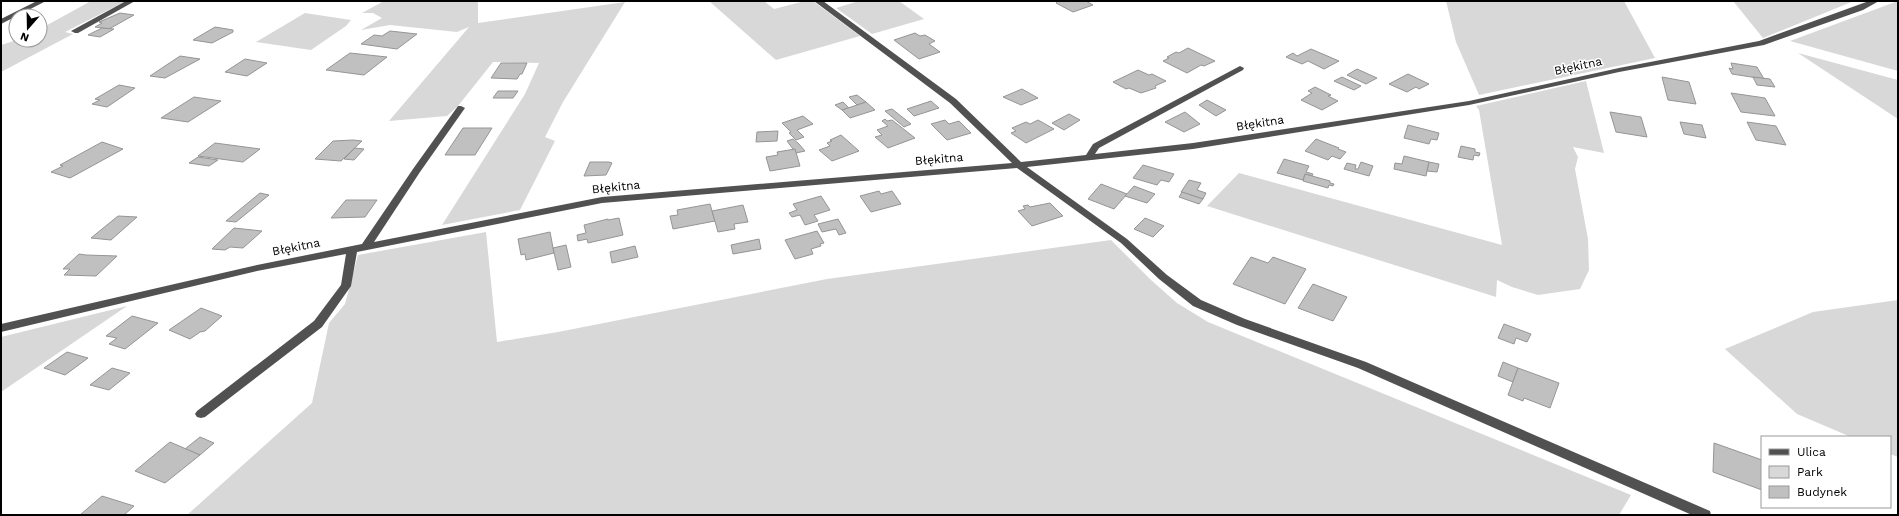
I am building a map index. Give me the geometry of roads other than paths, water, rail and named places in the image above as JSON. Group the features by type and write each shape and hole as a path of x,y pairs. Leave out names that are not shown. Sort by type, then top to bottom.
{"street":[{"path":"1,22 42,1"},
{"path":"75,31 131,1"},
{"path":"818,1 953,101 1019,165 1124,241 1163,277 1197,303 1241,322 1362,365 1705,515"},
{"name":"Błękitna","path":"1,328 256,268 602,200 1019,165 1193,146 1469,103 1619,70 1761,43 1860,8 1875,1"},
{"path":"1089,157 1096,146 1240,68"},
{"path":"366,246 416,171 461,108"},
{"path":"201,414 318,324 346,286 352,249"}]}
